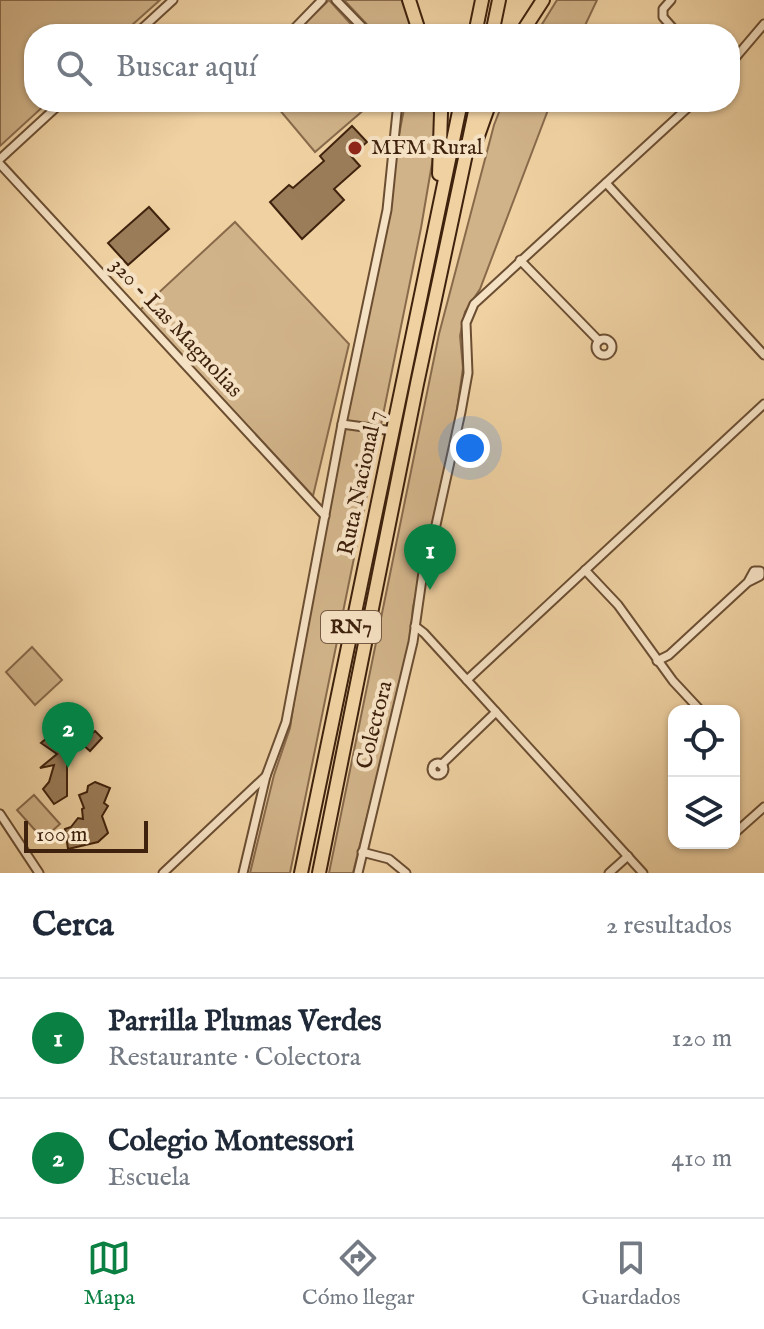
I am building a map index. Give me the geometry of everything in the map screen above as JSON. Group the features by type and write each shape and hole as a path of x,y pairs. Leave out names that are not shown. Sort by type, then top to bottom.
{"highway":[{"path":"409,0 417,24"},
{"path":"477,24 482,0"},
{"path":"494,24 499,0"},
{"path":"527,24 543,0"},
{"path":"435,229 441,160 440,112"},
{"name":"Ruta Nacional 7","path":"301,873 459,112"},
{"name":"Ruta Nacional 7","path":"319,873 475,112"},
{"path":"456,203 487,112"}],"street":[{"path":"147,24 173,0"},
{"path":"299,24 322,0"},
{"path":"336,0 359,24"},
{"path":"669,24 663,17 663,9 671,0"},
{"path":"740,52 764,24"},
{"path":"0,161 51,112"},
{"path":"243,873 266,776 286,722 342,424 387,210 397,112"},
{"path":"599,341 520,260 683,112"},
{"name":"320 - Las Magnolias","path":"0,161 325,516"},
{"path":"606,183 764,355"},
{"name":"Colectora","path":"358,873 413,642 423,572 461,412 468,373 466,323 474,304 520,260"},
{"path":"467,680 764,404"},
{"path":"342,424 393,431"},
{"path":"585,570 618,605 657,661 696,705"},
{"path":"657,661 669,655 748,582"},
{"path":"415,626 643,873"},
{"path":"441,765 496,712"},
{"path":"163,873 266,776"},
{"path":"740,828 764,807"},
{"path":"0,814 39,873"},
{"path":"362,852 389,859 406,873"},
{"path":"609,873 628,856"}],"shaded area":[{"path":"0,0 160,0 133,24 24,24 24,112 37,112 0,146"},
{"path":"329,0 351,24 304,24"},
{"path":"344,0 402,0 410,24 367,24"},
{"path":"557,0 597,0 586,24 542,24"},
{"path":"281,112 361,112 315,152"},
{"path":"403,112 434,112 436,140 421,228 290,873 250,873 274,775 290,728 307,614"},
{"path":"499,112 547,112 480,289 465,312 460,336 463,368 455,424 413,607 409,649 353,873 329,873 439,334"},
{"path":"235,222 349,344 313,496 140,310"},
{"path":"32,647 62,680 35,705 6,672"},
{"path":"34,795 60,824 43,839 17,810"}],"building":[{"path":"352,126 367,142 351,156 360,166 334,189 344,200 302,239 270,202 289,185 293,188 324,161 320,156"},
{"path":"149,207 169,229 128,265 108,243"},
{"path":"95,731 102,738 90,751 81,743"},
{"path":"53,733 67,738 67,796 54,804 43,789 49,782 54,765 40,768 57,754 41,743"},
{"path":"95,782 110,788 104,803 108,806 102,816 108,833 98,842 68,849 65,829 78,818 83,819 84,808 79,795 87,792 88,786"}],"place":[{"name":"MFM Rural","path":"355,148"},
{"name":"Parrilla Plumas Verdes","path":"430,590"},
{"name":"Colegio Montessori","path":"68,768"}]}
